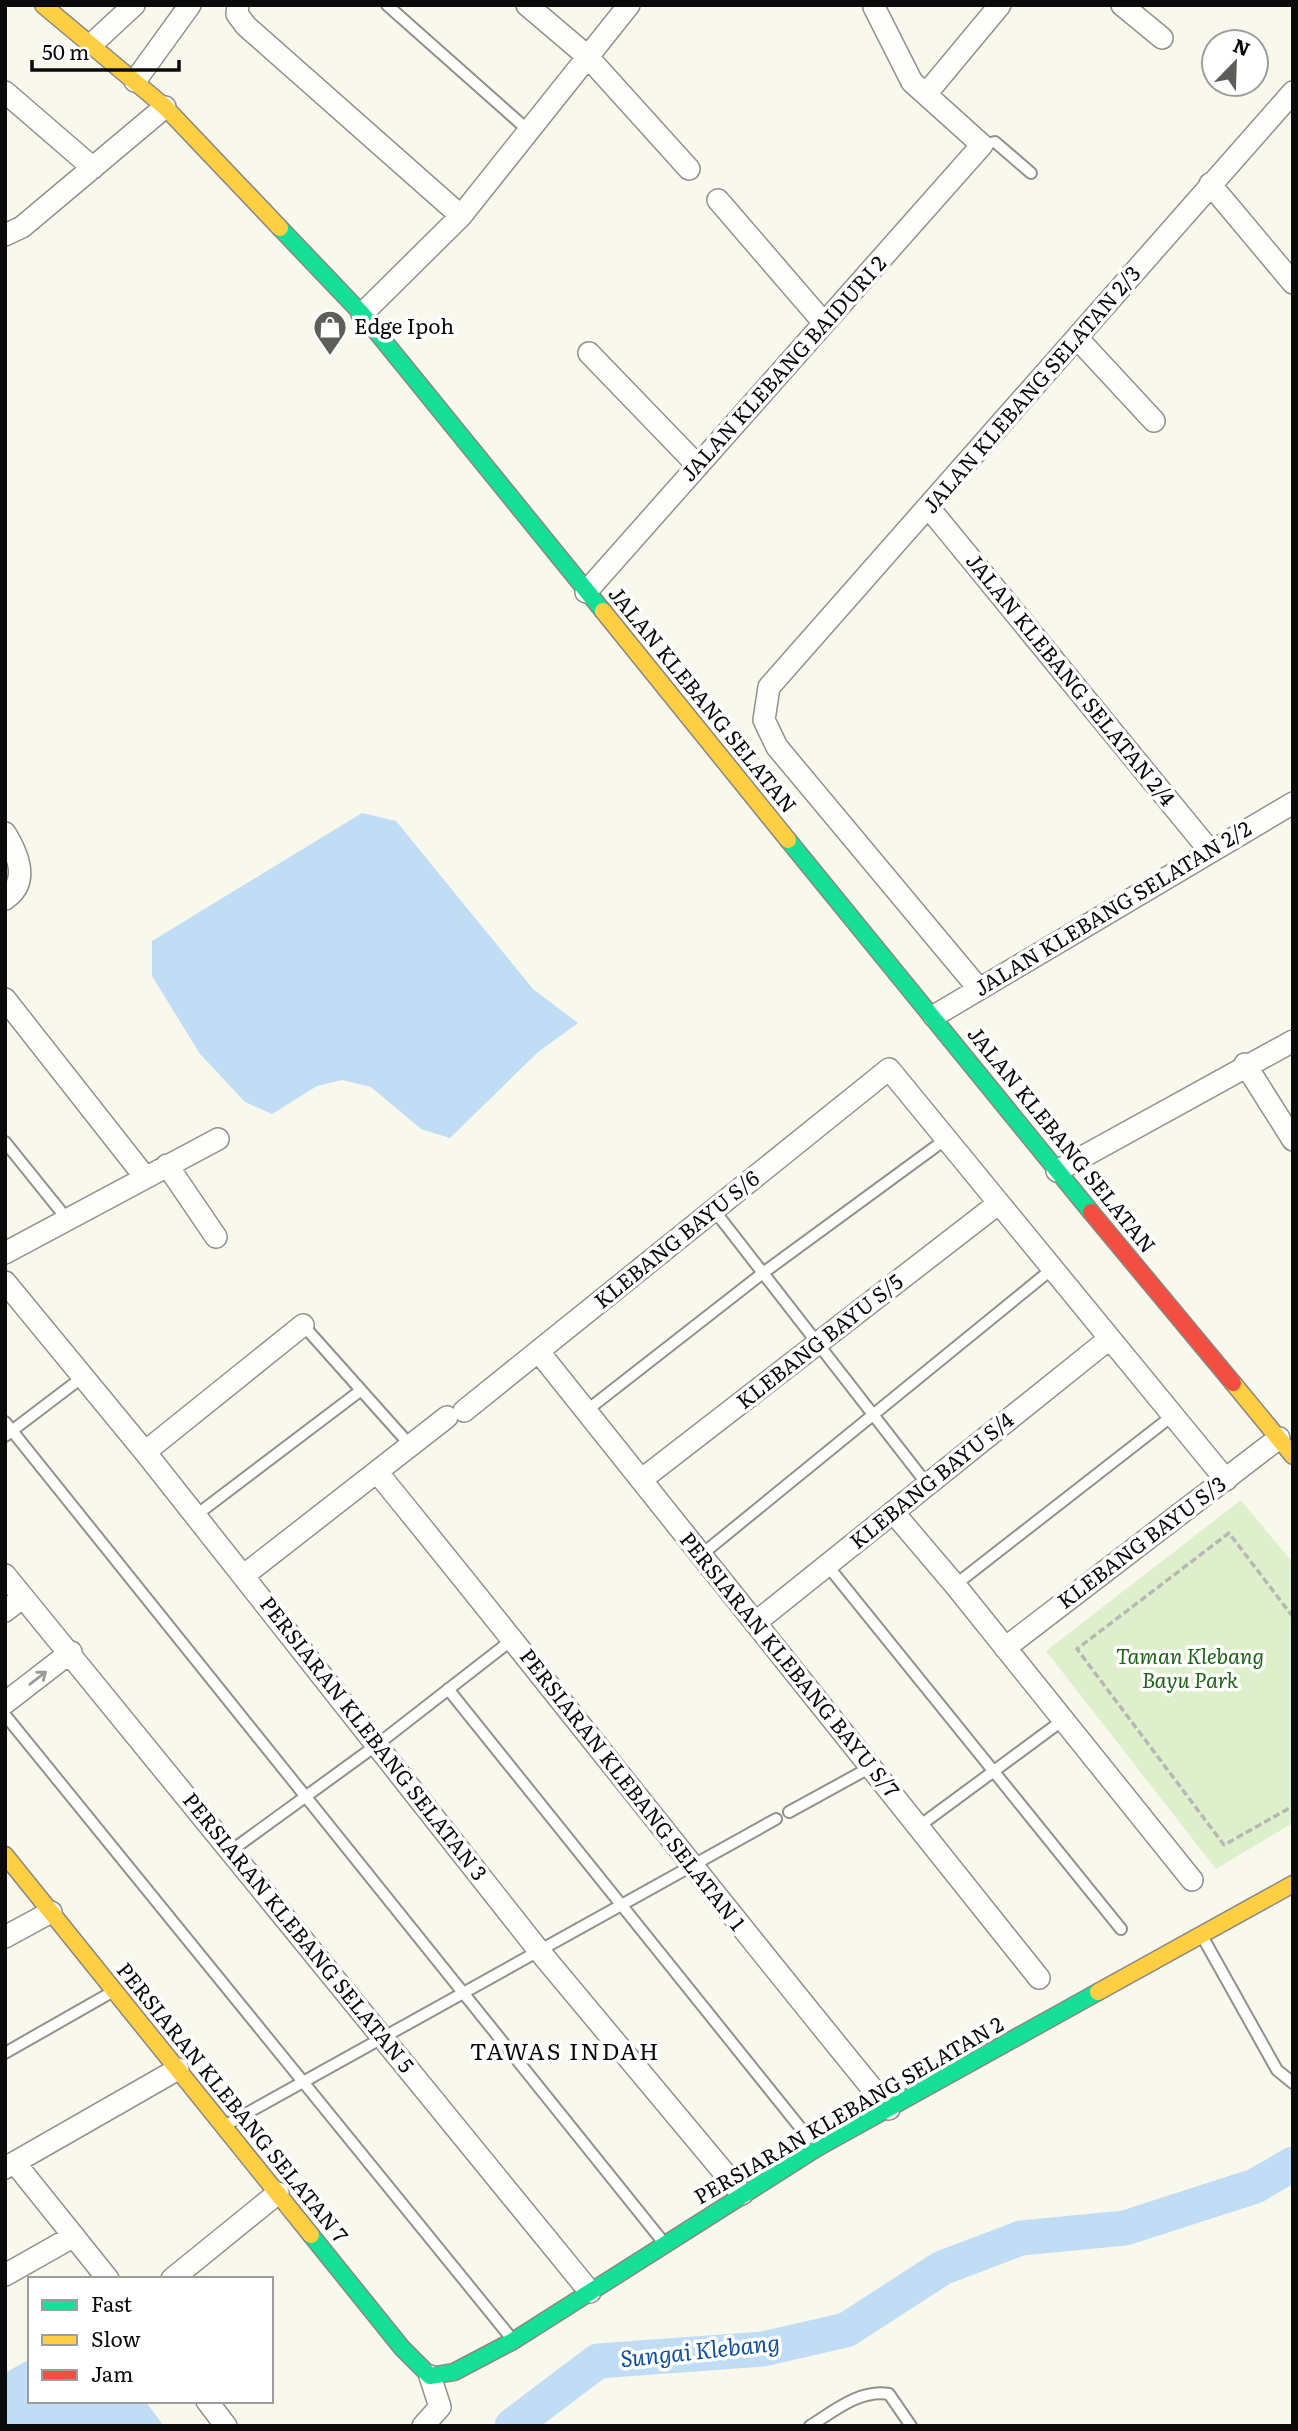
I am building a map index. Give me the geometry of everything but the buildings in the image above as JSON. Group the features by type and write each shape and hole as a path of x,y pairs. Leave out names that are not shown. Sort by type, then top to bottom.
{"street":[{"name":"JALAN KLEBANG SELATAN","path":"43,5 165,107 362,314 1057,1171 1293,1456"},
{"path":"92,44 134,5"},
{"path":"135,81 190,5"},
{"path":"238,5 237,14 246,26 461,216"},
{"path":"527,5 587,56 689,169"},
{"path":"362,314 461,216 629,5"},
{"path":"926,94 1000,5"},
{"path":"1122,5 1162,38"},
{"path":"874,7 912,82 982,145"},
{"path":"5,92 93,168"},
{"name":"JALAN KLEBANG SELATAN 2/3","path":"979,989 778,747 764,720 769,687 1293,92"},
{"path":"5,235 22,227 165,107"},
{"name":"JALAN KLEBANG BAIDURI 2","path":"586,592 982,145"},
{"path":"1210,184 1293,284"},
{"path":"718,200 824,323"},
{"path":"1077,338 1154,421"},
{"path":"589,353 698,466"},
{"name":"JALAN KLEBANG SELATAN 2/4","path":"929,508 1210,851"},
{"name":"JALAN KLEBANG SELATAN 2/2","path":"934,1016 1292,805"},
{"path":"5,833 17,851 21,877 12,894 5,899"},
{"path":"5,999 145,1177"},
{"path":"1057,1171 1245,1064 1293,1041"},
{"path":"1245,1064 1293,1140"},
{"name":"KLEBANG BAYU S/6","path":"243,1576 410,1445 539,1352 889,1069 946,1139"},
{"path":"5,1253 218,1139"},
{"path":"946,1139 1226,1480"},
{"path":"167,1166 216,1237"},
{"name":"KLEBANG BAYU S/5","path":"641,1480 999,1203"},
{"name":"PERSIARAN KLEBANG SELATAN 3","path":"5,1282 145,1452 540,1952 743,2194"},
{"path":"145,1452 303,1325"},
{"name":"KLEBANG BAYU S/4","path":"755,1623 1109,1339"},
{"name":"PERSIARAN KLEBANG BAYU S/7","path":"539,1352 1039,1978"},
{"name":"KLEBANG BAYU S/3","path":"1005,1648 1279,1438"},
{"name":"PERSIARAN KLEBANG SELATAN 1","path":"377,1472 513,1639 691,1867 889,2109"},
{"path":"893,1512 1192,1880"},
{"name":"PERSIARAN KLEBANG SELATAN 5","path":"5,1575 71,1652 590,2291"},
{"path":"5,1611 23,1597"},
{"path":"5,1703 71,1652"},
{"name":"PERSIARAN KLEBANG SELATAN 7","path":"5,1855 402,2348 430,2376"},
{"name":"PERSIARAN KLEBANG SELATAN 2","path":"430,2376 454,2372 513,2341 817,2148 1293,1884"},
{"path":"5,1937 51,1912"},
{"path":"106,2277 74,2236 10,2166 178,2069"},
{"path":"174,2277 278,2193"},
{"path":"5,2275 74,2236"},
{"path":"423,2426 440,2407 430,2376"},
{"path":"209,2403 226,2426"}],"lane":[{"path":"387,5 529,131"},
{"path":"982,145 995,142 1031,173"},
{"path":"586,1411 763,1273 946,1139"},
{"path":"5,1142 67,1219"},
{"path":"714,1210 927,1485"},
{"path":"701,1555 1052,1269"},
{"path":"303,1325 410,1445"},
{"path":"83,1376 7,1429 664,2244"},
{"path":"195,1516 360,1391"},
{"path":"955,1585 1172,1416"},
{"path":"827,1565 1121,1929"},
{"path":"232,1850 378,1744 513,1639"},
{"path":"448,1689 817,2148"},
{"path":"5,1715 513,2341"},
{"path":"918,1827 1063,1720"},
{"path":"789,1812 871,1768"},
{"path":"224,2126 776,1819"},
{"path":"1202,1936 1277,2070 1293,2083"},
{"path":"5,2053 115,1990"},
{"path":"810,2426 853,2400 877,2393 889,2395 911,2426"}],"path":[{"path":"1293,1617 1229,1533 1077,1649 1224,1845 1293,1806"}],"green space":[{"name":"Taman Klebang Bayu Park","path":"1241,1500 1293,1563 1293,1823 1216,1869 1046,1651"}],"water":[{"path":"362,813 396,821 533,989 578,1023 537,1053 450,1138 421,1129 371,1087 342,1080 317,1086 272,1114 245,1102 200,1054 152,976 152,941"},
{"path":"28,2360 28,2403 147,2403 164,2426 5,2426 5,2373"}],"waterway":[{"name":"Sungai Klebang","path":"512,2426 598,2361 763,2349 846,2330 942,2268 1021,2238 1125,2228 1255,2186 1293,2164"}],"traffic: fast":[{"path":"280,228 362,314 603,611"},
{"path":"788,840 1091,1212"},
{"path":"311,2235 402,2348 430,2376 454,2372 513,2341 817,2148 1098,1992"}],"traffic: slow":[{"path":"43,5 165,107 280,228"},
{"path":"603,611 788,840"},
{"path":"1233,1383 1293,1456"},
{"path":"5,1855 311,2235"},
{"path":"1098,1992 1293,1884"}],"traffic: jam":[{"path":"1091,1212 1233,1383"}],"place":[{"name":"Edge Ipoh","path":"330,357"}],"district":[{"name":"TAWAS INDAH","path":"565,2052"}]}
